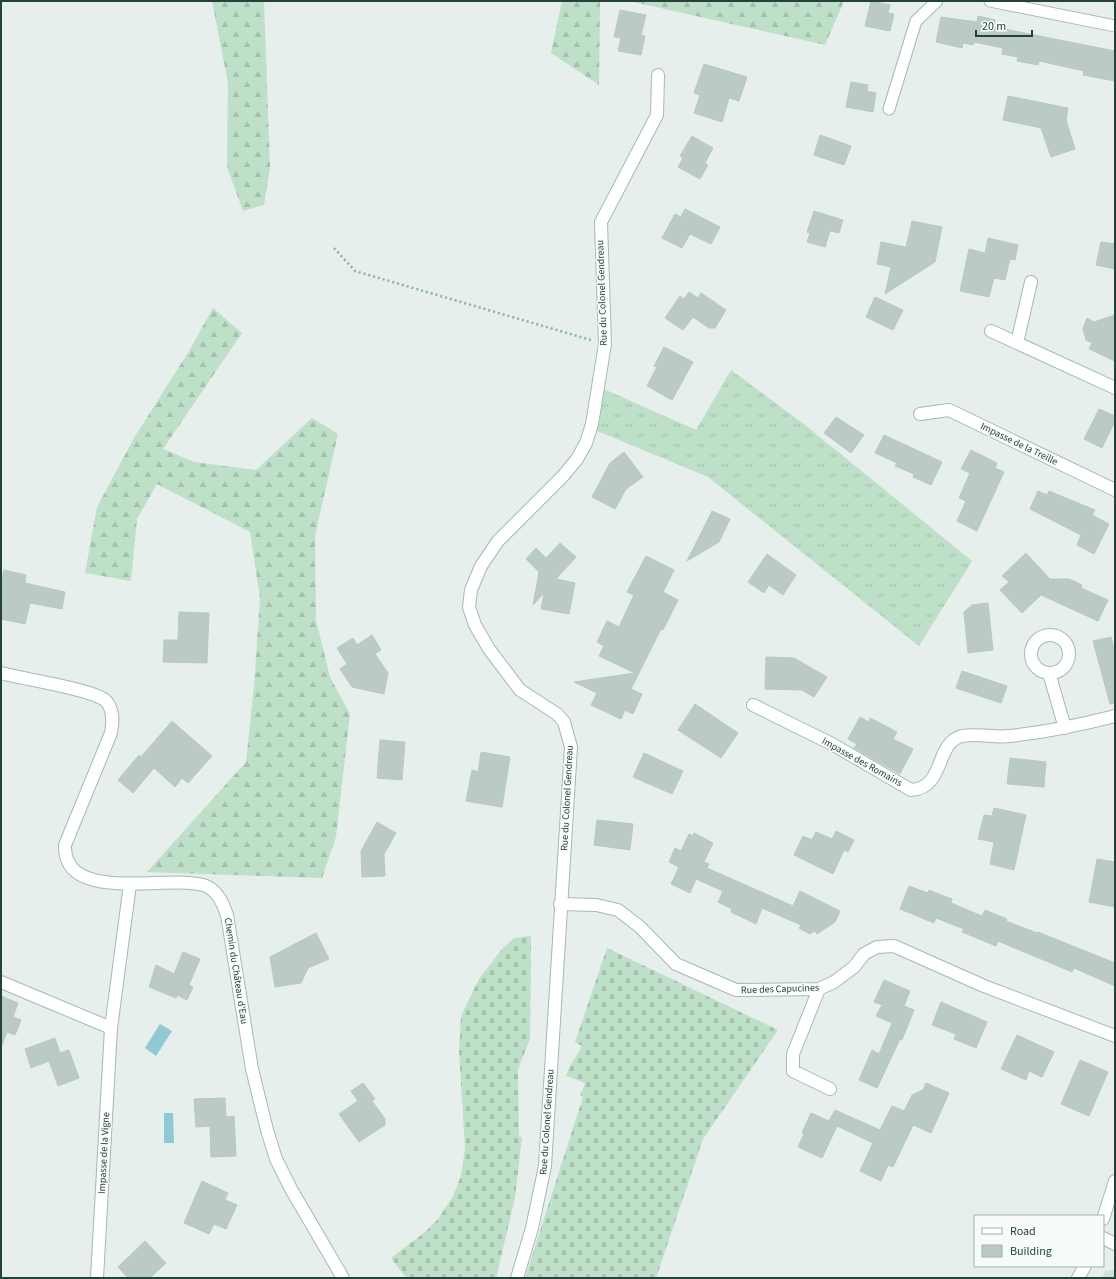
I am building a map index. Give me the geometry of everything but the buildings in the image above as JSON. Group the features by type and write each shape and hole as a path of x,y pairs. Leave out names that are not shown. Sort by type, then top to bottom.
{"street":[{"name":"Rue du Colonel Gendreau","path":"517,1278 532,1228 545,1166 560,904 571,747 569,734 564,722 557,714 520,690 489,649 475,625 469,607 470,590 481,566 498,541 563,476 577,459 586,443 592,424 604,344 601,222 657,115 658,75"},
{"path":"1017,343 1031,282"},
{"path":"991,331 1115,388"},
{"name":"Impasse de la Treille","path":"920,414 949,410 1115,490"},
{"name":"Chemin du Château d'Eau","path":"1,673 97,695 106,701 112,710 113,722 110,733 65,845 65,855 69,865 79,874 93,880 130,884 194,883 208,887 217,894 223,903 227,915 252,1069 266,1130 276,1159 291,1189 343,1278"},
{"path":"1049,673 1064,728"},
{"name":"Impasse des Romains","path":"754,705 832,744 911,790 922,789 930,784 951,742 962,736 1009,736 1064,728 1115,716"},
{"name":"Impasse de la Vigne","path":"97,1278 111,1028 130,884"},
{"name":"Rue des Capucines","path":"560,904 596,905 618,910 640,927 676,964 736,990 819,989 834,982 854,967 864,954 877,947 894,946 984,986 1115,1036"},
{"path":"1,982 111,1028"},
{"path":"819,989 793,1054 793,1071 830,1089"},
{"path":"1104,1217 1115,1181"},
{"path":"1104,1238 1115,1244"},
{"path":"1078,1278 1084,1267"}],"lane":[{"path":"889,109 916,21 937,1"},
{"path":"990,1 1115,26"}],"path":[{"path":"334,248 355,271 604,344"}],"shaded area":[{"path":"1115,1270 1115,1278 1102,1278 1105,1271"}],"green space":[{"path":"212,1 264,1 270,168 264,205 243,211 227,167 228,83"},
{"path":"562,1 600,1 599,85 551,53"},
{"path":"629,1 844,1 825,45"},
{"path":"213,308 242,333 163,449 194,462 256,470 312,418 338,434 315,536 316,620 330,677 350,714 336,837 322,878 147,872 246,762 254,686 260,598 250,532 157,484 137,519 131,581 85,573 97,507 134,438 189,351"},
{"path":"731,370 805,425 972,561 919,646 708,477 595,430 597,386 696,430"},
{"path":"531,936 530,1039 518,1069 519,1137 522,1137 515,1198 496,1278 406,1278 391,1258 425,1232 438,1219 453,1196 461,1176 465,1148 459,1051 461,1016 479,979 502,949 514,938"},
{"path":"607,948 778,1030 703,1139 656,1278 525,1278 583,1097 580,1096 585,1083 566,1076 582,1046 575,1042"}],"water":[{"path":"160,1024 172,1031 156,1056 145,1048"},
{"path":"164,1113 173,1113 174,1143 164,1143"}]}
